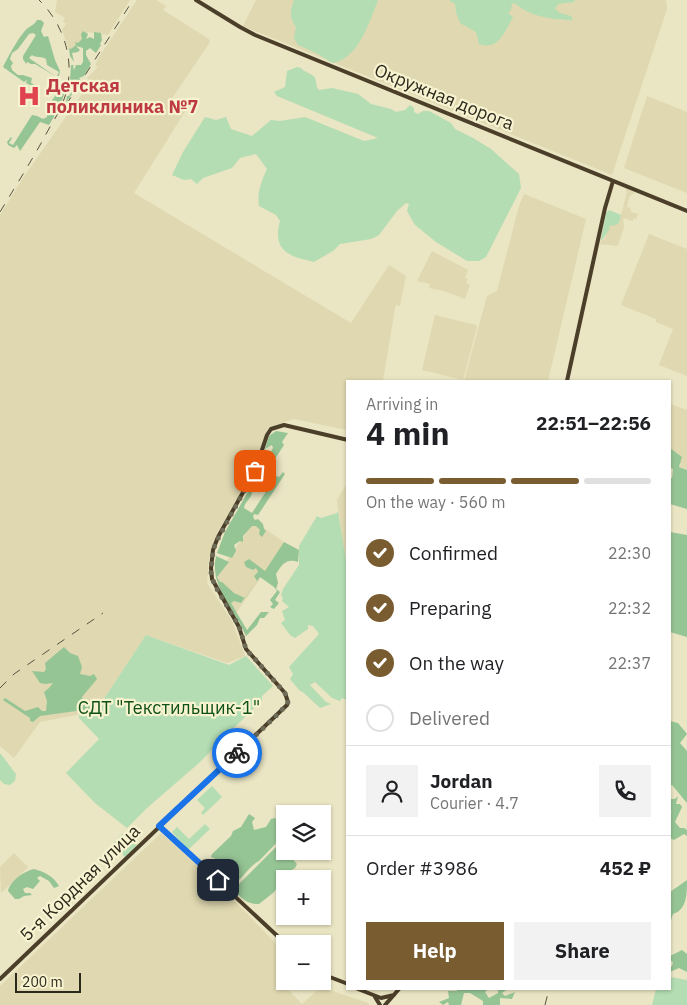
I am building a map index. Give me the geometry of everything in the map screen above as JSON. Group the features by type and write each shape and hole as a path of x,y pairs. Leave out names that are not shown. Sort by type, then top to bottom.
{"main road":[{"name":"Окружная дорога","path":"196,0 240,28 255,35 687,211"},
{"path":"567,380 605,208 613,180"},
{"name":"5-я Кордная улица","path":"0,979 281,711 288,702 285,693 246,649 239,626 215,586 211,574 215,544 255,471 267,435 271,429 284,426 346,440"},
{"path":"159,826 276,935"},
{"path":"331,977 346,983"},
{"path":"360,990 375,997 385,998 394,996"},
{"path":"385,1005 398,990"},
{"path":"375,997 380,1005"}],"shaded area":[{"path":"57,0 130,0 108,35 88,32 72,51 69,50 62,30 66,24 63,21 65,18 55,12"},
{"path":"137,0 156,0 166,6 163,10 209,39 210,42 171,100 186,110 134,193 351,323 389,265 406,276 400,306 396,305 395,308 383,380 346,380 346,430 294,419 270,427 266,433 252,474 216,535 209,559 207,583 232,621 245,656 227,663 146,635 96,711 40,722 14,758 0,746 0,215 23,178 91,81 87,78 98,67 95,65"},
{"path":"256,0 666,0 667,9 612,175 243,26"},
{"path":"647,96 687,112 687,193 624,168"},
{"path":"625,188 635,192 629,197 627,208 630,207 631,212 638,214 636,219 634,218 633,221 623,218 624,227 618,245 600,245 601,239 604,240 610,225 619,223 627,192"},
{"path":"524,194 586,219 548,380 464,380 487,296 497,291 519,206"},
{"path":"649,234 687,249 687,376 659,365 673,329 656,322 656,319 621,305"},
{"path":"432,251 468,270 465,278 468,279 466,283 470,285 465,299 444,291 429,288 430,284 417,281"},
{"path":"435,315 476,325 477,327 463,380 422,370"},
{"path":"671,404 687,410 687,469 680,467 681,464 671,454"},
{"path":"346,485 346,564 337,500"},
{"path":"254,521 285,543 236,613 216,577"},
{"path":"161,833 222,888 276,944 276,990 289,990 302,1004 318,990 330,990 368,1003 369,1005 0,1005 0,986"},
{"path":"14,853 28,867 1,893 0,867"}],"green space":[{"path":"294,0 378,0 367,28 356,47 349,55 332,63 298,45 294,38 296,27 291,14"},
{"path":"449,0 575,0 574,2 558,4 555,9 560,13 571,16 573,20 542,17 527,12 515,3 512,4 511,10 508,13 513,17 504,34 492,45 486,45 479,44 476,32 460,23 455,4"},
{"path":"37,20 41,20 44,23 41,31 44,37 48,36 60,71 59,76 57,76 59,72 47,65 44,58 32,55 29,58 55,76 35,64 27,62 26,64 23,56 36,35 33,33 29,34 18,49 12,53 10,59 13,63 11,66 12,70 18,75 32,78 31,83 38,87 38,89 26,83 27,80 24,82 3,67 21,36"},
{"path":"83,31 88,34 86,39 90,37 94,39 94,32 101,33 101,45 96,53 90,48 86,51 91,64 84,76 79,78 81,81 66,103 67,96 71,93 69,91 70,85 74,87 78,83 75,80 70,81 71,65 74,65 74,70 76,65 81,65 83,62 83,48 76,46 80,50 72,53 74,62 70,56 69,48 71,49 76,45 75,42 78,43 82,39 81,34"},
{"path":"297,67 314,76 319,90 332,88 358,94 371,104 396,112 405,110 410,105 414,108 414,112 418,114 423,111 429,111 451,123 455,129 491,149 519,174 521,188 486,257 479,261 467,261 436,242 415,225 407,211 409,204 406,203 397,211 379,235 371,239 340,244 333,251 314,262 305,260 290,255 285,251 278,240 280,221 276,215 259,206 260,187 267,169 256,154 240,158 232,168 203,178 197,184 191,179 184,180 172,175 183,152 205,117 216,120 226,117 231,129 252,136 271,120 280,121 305,117 364,141 378,138 277,96 274,92 285,87 287,71"},
{"path":"61,88 65,91 59,111 55,110 55,115 49,125 40,122 20,151 17,145 14,148 8,145 7,142 11,137 9,143 13,145 32,115 43,119 47,117 47,107"},
{"path":"609,210 621,215 619,223 613,226 610,225 602,240 606,213"},
{"path":"276,431 288,433 282,442 284,445 273,462 269,462 268,470 263,475 261,481 255,481 251,495 244,508 252,513 276,476 279,477 283,472 285,474 258,515 254,514 253,517 263,524 266,531 262,537 259,534 260,530 256,526 252,526 243,536 243,542 240,541 234,545 236,551 232,558 217,553 225,532 273,448 272,445 265,449 269,436"},
{"path":"671,449 682,457 679,467 687,470 687,509 671,504 673,469 671,468"},
{"path":"338,511 346,561 346,700 342,698 340,701 332,698 315,682 310,685 326,702 331,704 320,708 299,690 290,679 293,674 289,667 319,634 313,626 308,625 308,629 295,638 290,635 281,623 285,620 282,611 289,607 282,601 281,595 299,565 299,546 317,516 321,518"},
{"path":"671,532 687,535 687,637 671,632"},
{"path":"284,542 299,550 298,562 287,562 282,565 276,574 278,583 276,589 280,592 275,600 279,603 274,609 270,607 273,604 270,600 277,591 274,587 260,577 255,584 257,581 254,576 258,572 256,568 253,570 246,567 244,562 249,559 265,571"},
{"path":"216,556 229,562 217,577 220,582 234,593 245,598 241,603 234,601 231,603 247,630 261,612 269,612 264,618 260,618 257,625 246,636 224,597 216,577"},
{"name":"СДТ \"Текстильщик-1\"","path":"146,635 229,665 246,656 273,686 262,696 262,700 199,763 127,828 95,803 66,773 99,739 79,718 79,714 96,711"},
{"path":"64,647 70,653 78,656 82,667 80,674 90,676 94,674 97,679 82,697 84,703 92,702 91,709 40,716 33,722 30,721 30,718 3,700 5,698 25,711 38,707 42,711 46,711 47,701 44,692 53,683 40,683 32,671 44,672 46,669 45,663"},
{"path":"671,721 678,723 687,734 680,743 687,751 687,803 672,785"},
{"path":"0,753 16,774 15,781 10,785 4,784 0,780"},
{"path":"212,786 222,797 203,815 201,813 205,808 197,800"},
{"path":"678,796 676,804 680,804 682,807 675,822 680,828 687,830 687,836 684,834 674,840 671,838 671,799 675,799"},
{"path":"249,814 255,818 252,822 254,830 266,827 271,819 275,818 276,843 238,881 230,885 218,875 220,866 216,863 216,859 211,857 231,836 233,831 241,827"},
{"path":"205,824 210,829 188,850 172,832 177,827 189,839"},
{"path":"124,833 137,845 125,857 118,850 124,844 113,843 119,840 118,838"},
{"path":"276,847 276,860 293,860 297,864 292,870 276,870 276,890 259,904 245,900 234,889"},
{"path":"34,869 48,875 59,886 54,888 49,881 40,876 37,878 40,881 33,889 27,887 23,889 25,893 32,895 15,899 8,891 9,887 22,874"},
{"path":"687,880 684,905 678,912 673,914 671,920 671,891"},
{"path":"682,950 687,954 687,972 679,968 671,972 673,962 671,961 671,956"},
{"path":"671,977 687,980 687,1005 652,1005 656,990 671,990"},
{"path":"487,990 485,992 489,998 498,993 498,990 506,990 502,993 505,996 515,992 512,999 500,998 500,1005 483,1005 483,1001 470,993 464,993 461,1005 449,1005 448,1002 443,1005 439,1002 449,998 448,991"}],"railway":[{"path":"0,212 57,115 67,89 69,61 62,34 48,10 39,0"},
{"path":"66,105 133,0"},
{"path":"0,688 14,674 103,613"},
{"path":"545,1005 549,990"}],"way so far":[{"path":"237,753 288,702 285,693 244,646 239,626 215,586 211,574 215,544 255,471"}],"place":[{"name":"Детская поликлиника №7","path":"29,96"}],"route":[{"path":"218,880 159,826 237,753"}]}
